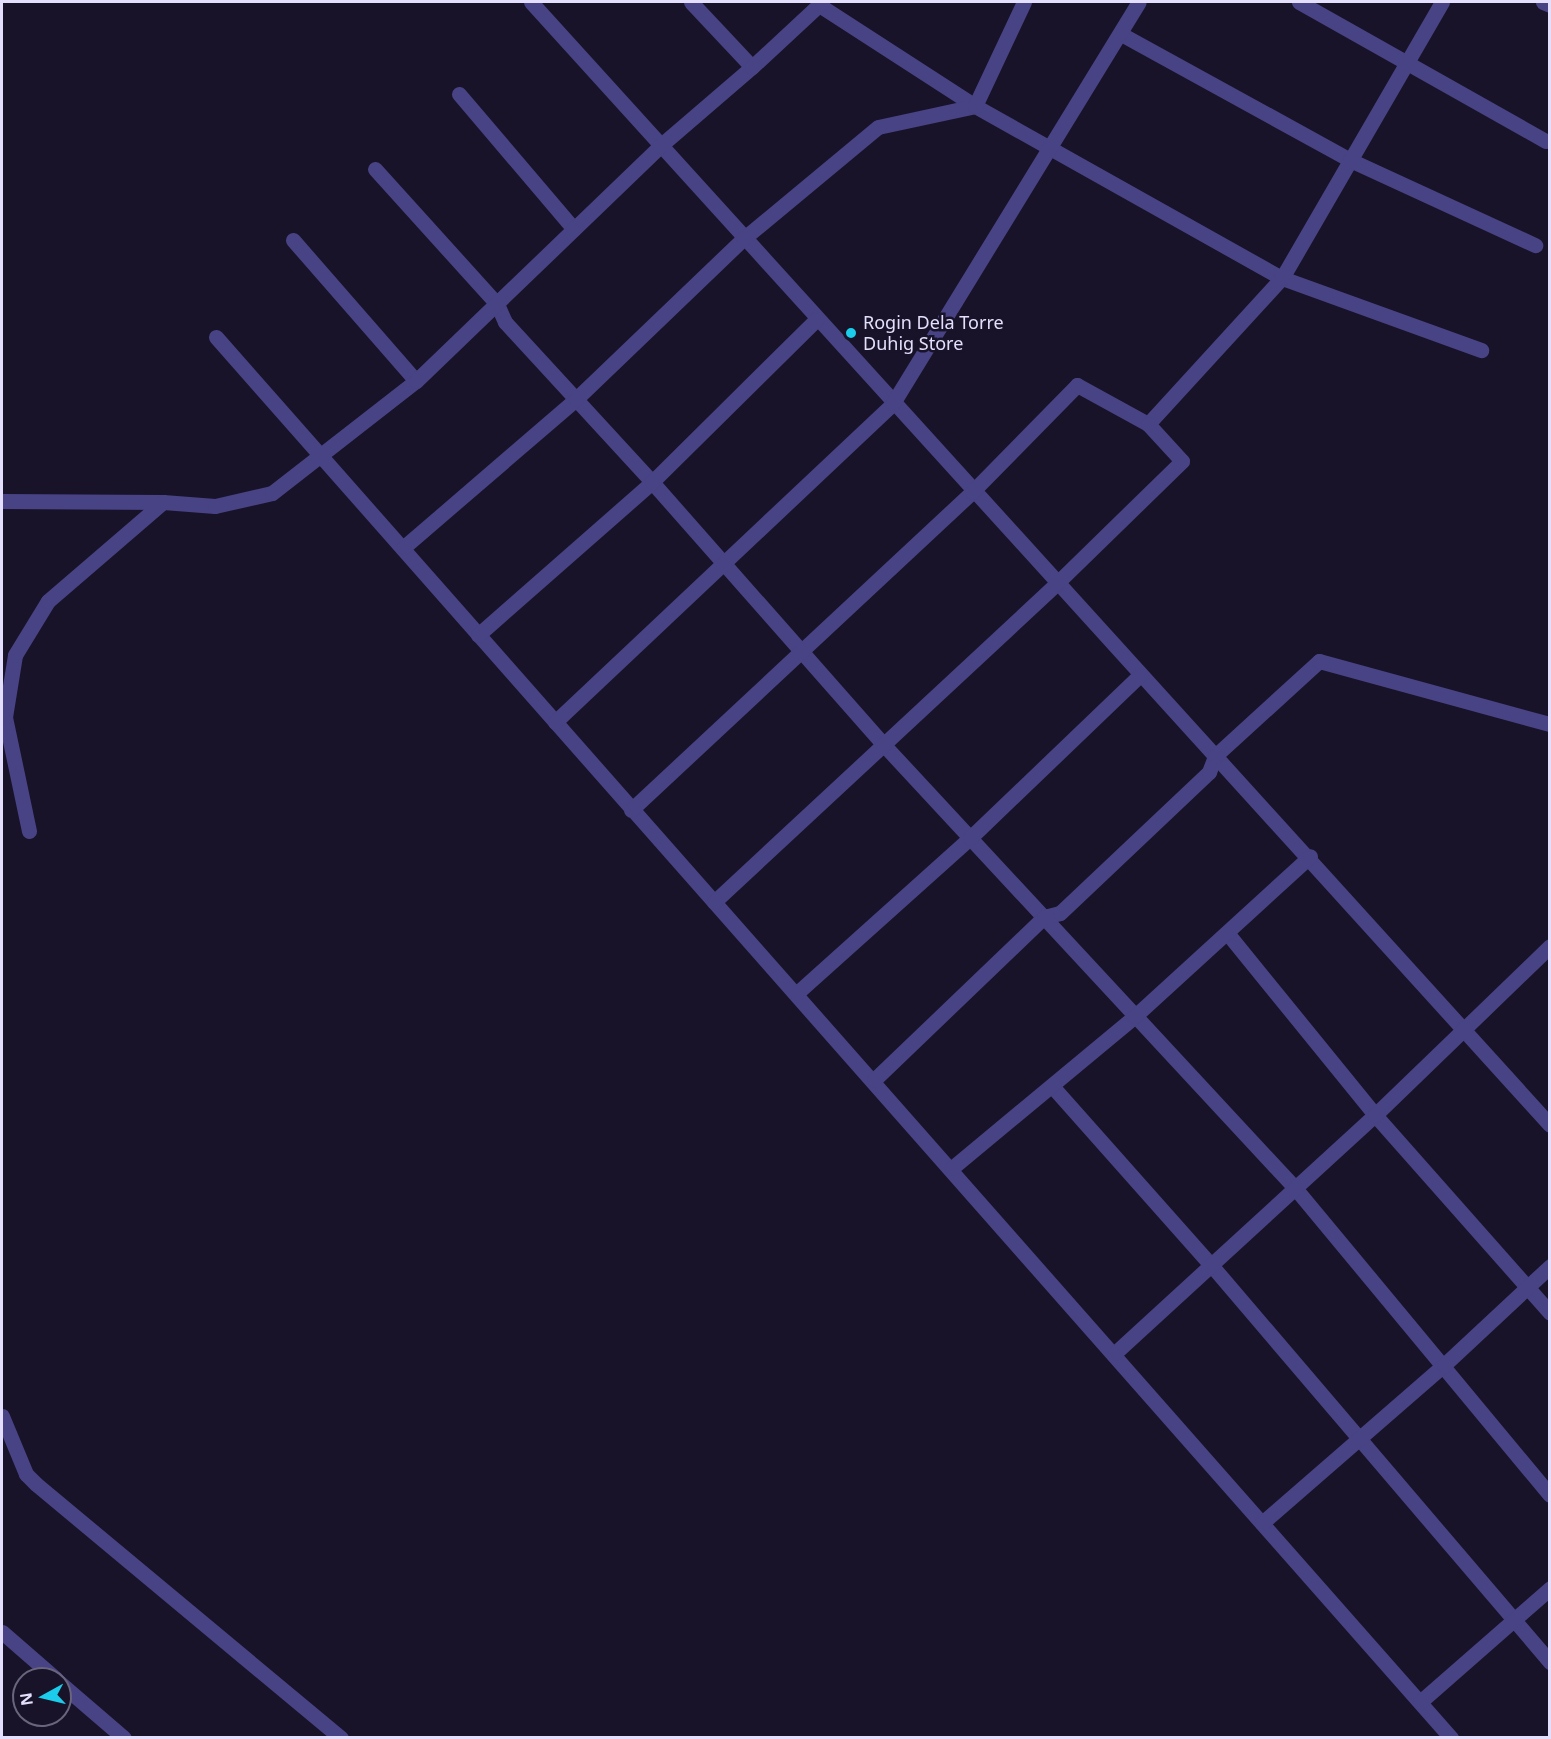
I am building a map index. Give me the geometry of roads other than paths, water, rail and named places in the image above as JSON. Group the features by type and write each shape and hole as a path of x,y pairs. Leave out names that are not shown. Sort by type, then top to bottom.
{"street":[{"path":"531,2 972,492 1310,856 1464,1030 1547,1117"},
{"path":"691,2 752,67"},
{"path":"975,106 1024,2"},
{"path":"555,722 893,403 1139,2"},
{"path":"1299,2 1546,141"},
{"path":"1148,423 1281,278 1442,2"},
{"path":"1543,2 1550,6"},
{"path":"2,501 163,502 215,506 272,493 416,381 660,146 752,67 821,3 975,106 1281,278 1481,350"},
{"path":"1121,34 1350,160 1535,245"},
{"path":"459,94 574,229"},
{"path":"404,547 576,399 743,239 878,127 975,106"},
{"path":"375,169 497,304 506,322 652,482 800,653 1295,1188 1550,1495"},
{"path":"293,240 416,381"},
{"path":"478,635 652,482 817,320"},
{"path":"216,338 404,547 631,810 952,1168 1451,1737"},
{"path":"631,810 972,492 1077,385 1148,423 1182,461 1056,584 714,902"},
{"path":"29,831 5,717 15,655 48,600 163,502"},
{"path":"874,1080 1044,917 1060,912 1209,772 1215,756 1319,661 1550,724"},
{"path":"797,993 970,837 1140,675"},
{"path":"952,1168 1135,1016 1228,934 1310,856"},
{"path":"1228,934 1375,1115 1550,1313"},
{"path":"1115,1353 1375,1115 1550,946"},
{"path":"1052,1086 1212,1266 1550,1662"},
{"path":"1262,1522 1444,1365 1550,1266"},
{"path":"2,1416 26,1474 36,1484 341,1737"},
{"path":"1420,1702 1550,1588"},
{"path":"2,1632 42,1667"},
{"path":"72,1693 124,1737"}],"place":[{"name":"Rogin Dela Torre Duhig Store","path":"851,333"}]}
